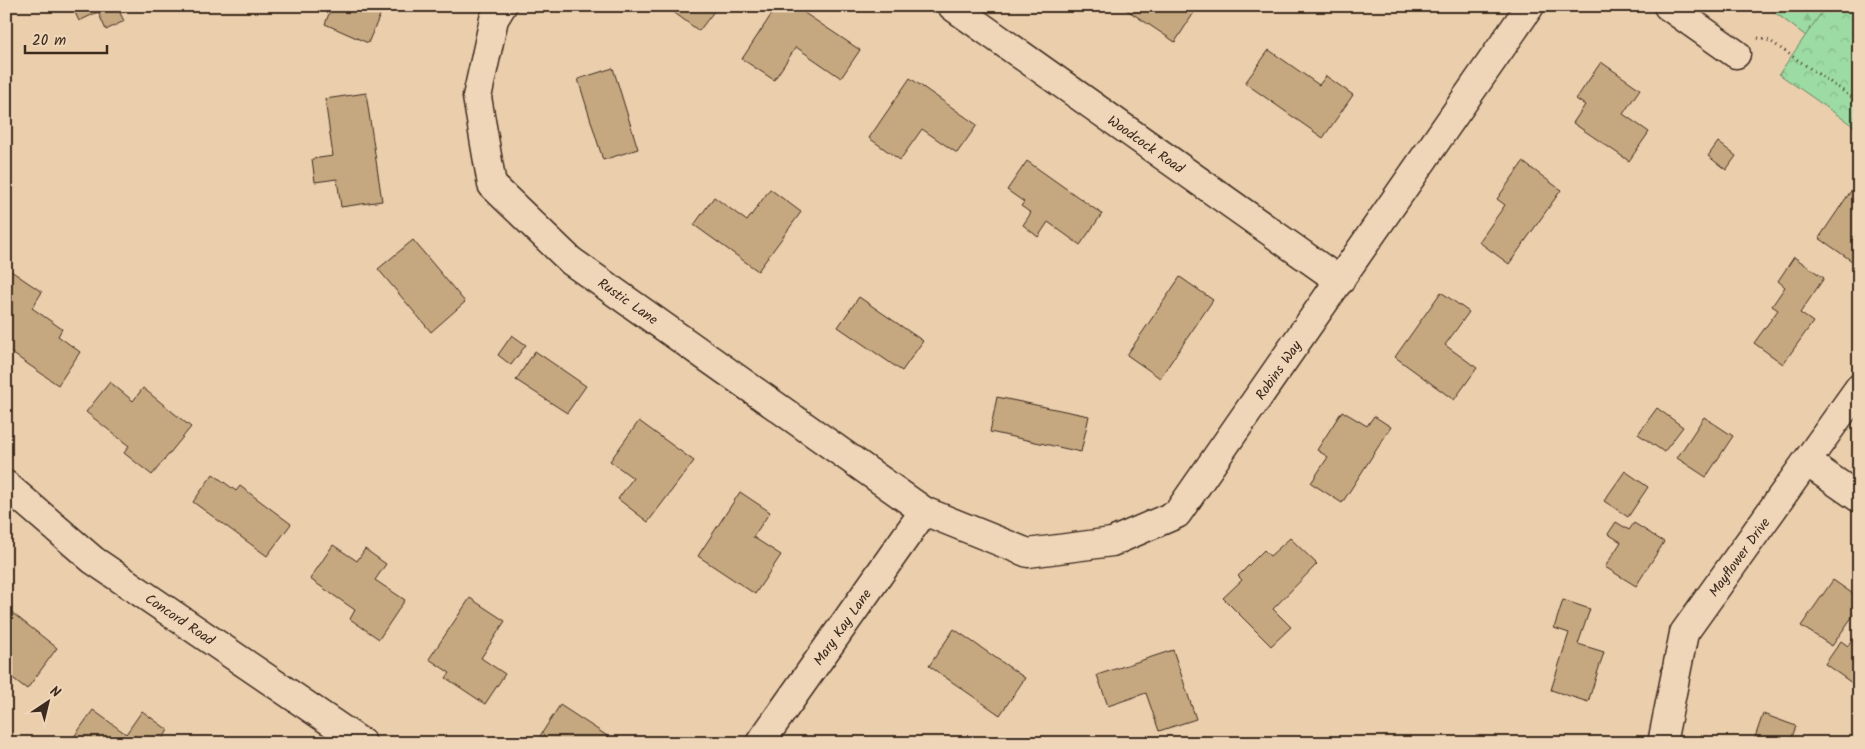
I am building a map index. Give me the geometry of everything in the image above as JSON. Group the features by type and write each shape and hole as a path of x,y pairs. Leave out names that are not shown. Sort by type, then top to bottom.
{"street":[{"name":"Rustic Lane","path":"502,6 494,18 477,97 492,185 572,261 924,511"},
{"name":"Woodcock Road","path":"952,6 1340,281"},
{"name":"Robins Way","path":"924,511 1028,553 1112,542 1177,514 1530,6"},
{"path":"1668,6 1736,54"},
{"name":"Mayflower Drive","path":"1662,743 1684,633 1859,388"},
{"path":"1807,462 1859,498"},
{"name":"Concord Road","path":"6,485 93,560 362,743"},
{"name":"Mary Kay Lane","path":"760,743 924,511"}],"path":[{"path":"1736,54 1746,42 1762,37 1859,102"}],"green space":[{"path":"1766,6 1859,6 1830,54"},
{"path":"1826,6 1859,6 1859,130 1779,74"}],"building":[{"path":"72,6 134,6 120,13 124,21 106,30 98,12 79,21"},
{"path":"332,6 384,6 368,43 325,24"},
{"path":"669,6 718,6 699,31 668,8"},
{"path":"777,6 794,6 860,50 841,78 796,47 774,80 742,59"},
{"path":"1121,6 1188,6 1195,11 1175,42"},
{"path":"1269,50 1319,85 1326,76 1353,95 1323,138 1245,83"},
{"path":"1601,62 1640,89 1623,114 1649,132 1629,161 1573,123 1585,105 1576,99"},
{"path":"613,68 638,149 603,160 578,79"},
{"path":"910,78 977,125 957,153 922,129 900,160 869,138"},
{"path":"366,93 382,201 341,207 337,179 315,182 312,159 333,156 325,99"},
{"path":"1718,142 1736,156 1726,170 1708,156"},
{"path":"1027,161 1102,214 1080,245 1048,222 1038,237 1023,225 1031,213 1021,206 1024,202 1007,190"},
{"path":"1523,162 1561,190 1509,264 1479,242 1505,205 1497,199"},
{"path":"1859,179 1859,251 1852,261 1819,238"},
{"path":"770,189 801,212 758,271 694,225 714,197 747,221"},
{"path":"413,240 465,302 431,332 378,269"},
{"path":"1794,257 1824,278 1800,313 1813,322 1783,364 1754,343 1778,310 1772,306 1785,287 1778,281"},
{"path":"11,271 42,292 32,308 62,329 58,336 80,352 58,385 6,349 6,279"},
{"path":"1180,277 1213,300 1160,378 1127,355"},
{"path":"1441,292 1469,312 1445,345 1477,368 1454,400 1395,357"},
{"path":"859,297 923,341 902,371 838,327"},
{"path":"512,335 526,345 511,365 498,355"},
{"path":"535,351 586,386 567,413 516,380"},
{"path":"110,382 133,401 143,388 191,427 152,475 124,453 129,446 86,412"},
{"path":"997,397 1089,416 1081,452 990,432"},
{"path":"1657,408 1683,427 1664,452 1638,434"},
{"path":"1342,411 1367,426 1374,416 1391,427 1342,503 1311,483 1328,457 1317,450"},
{"path":"1704,417 1733,436 1706,477 1677,458"},
{"path":"639,421 694,461 648,522 618,499 633,478 610,461"},
{"path":"1625,471 1648,487 1628,517 1604,501"},
{"path":"213,474 236,491 240,486 291,524 267,556 193,502"},
{"path":"740,492 770,512 753,537 781,555 755,594 698,556"},
{"path":"1616,522 1629,530 1634,523 1664,542 1636,586 1605,567 1621,542 1608,534"},
{"path":"1290,538 1317,564 1273,609 1291,627 1271,646 1223,598 1242,580 1238,576 1264,550 1270,556"},
{"path":"333,545 357,561 365,549 386,564 375,580 405,600 379,639 350,619 355,610 310,579"},
{"path":"1833,580 1859,598 1859,607 1832,646 1801,626"},
{"path":"470,598 505,621 481,658 505,674 485,704 446,678 450,673 429,659"},
{"path":"1563,600 1590,609 1578,644 1604,652 1588,702 1551,690 1569,633 1554,628"},
{"path":"6,608 57,648 27,689 6,673"},
{"path":"954,629 1025,678 1000,715 929,666"},
{"path":"1856,635 1859,637 1859,688 1825,664 1841,641 1848,646"},
{"path":"1173,650 1196,719 1159,731 1146,693 1108,706 1097,675"},
{"path":"560,705 618,743 551,743 540,736"},
{"path":"93,710 126,734 142,711 168,730 160,743 73,743 71,741"},
{"path":"1763,714 1796,726 1790,743 1753,743"}]}
